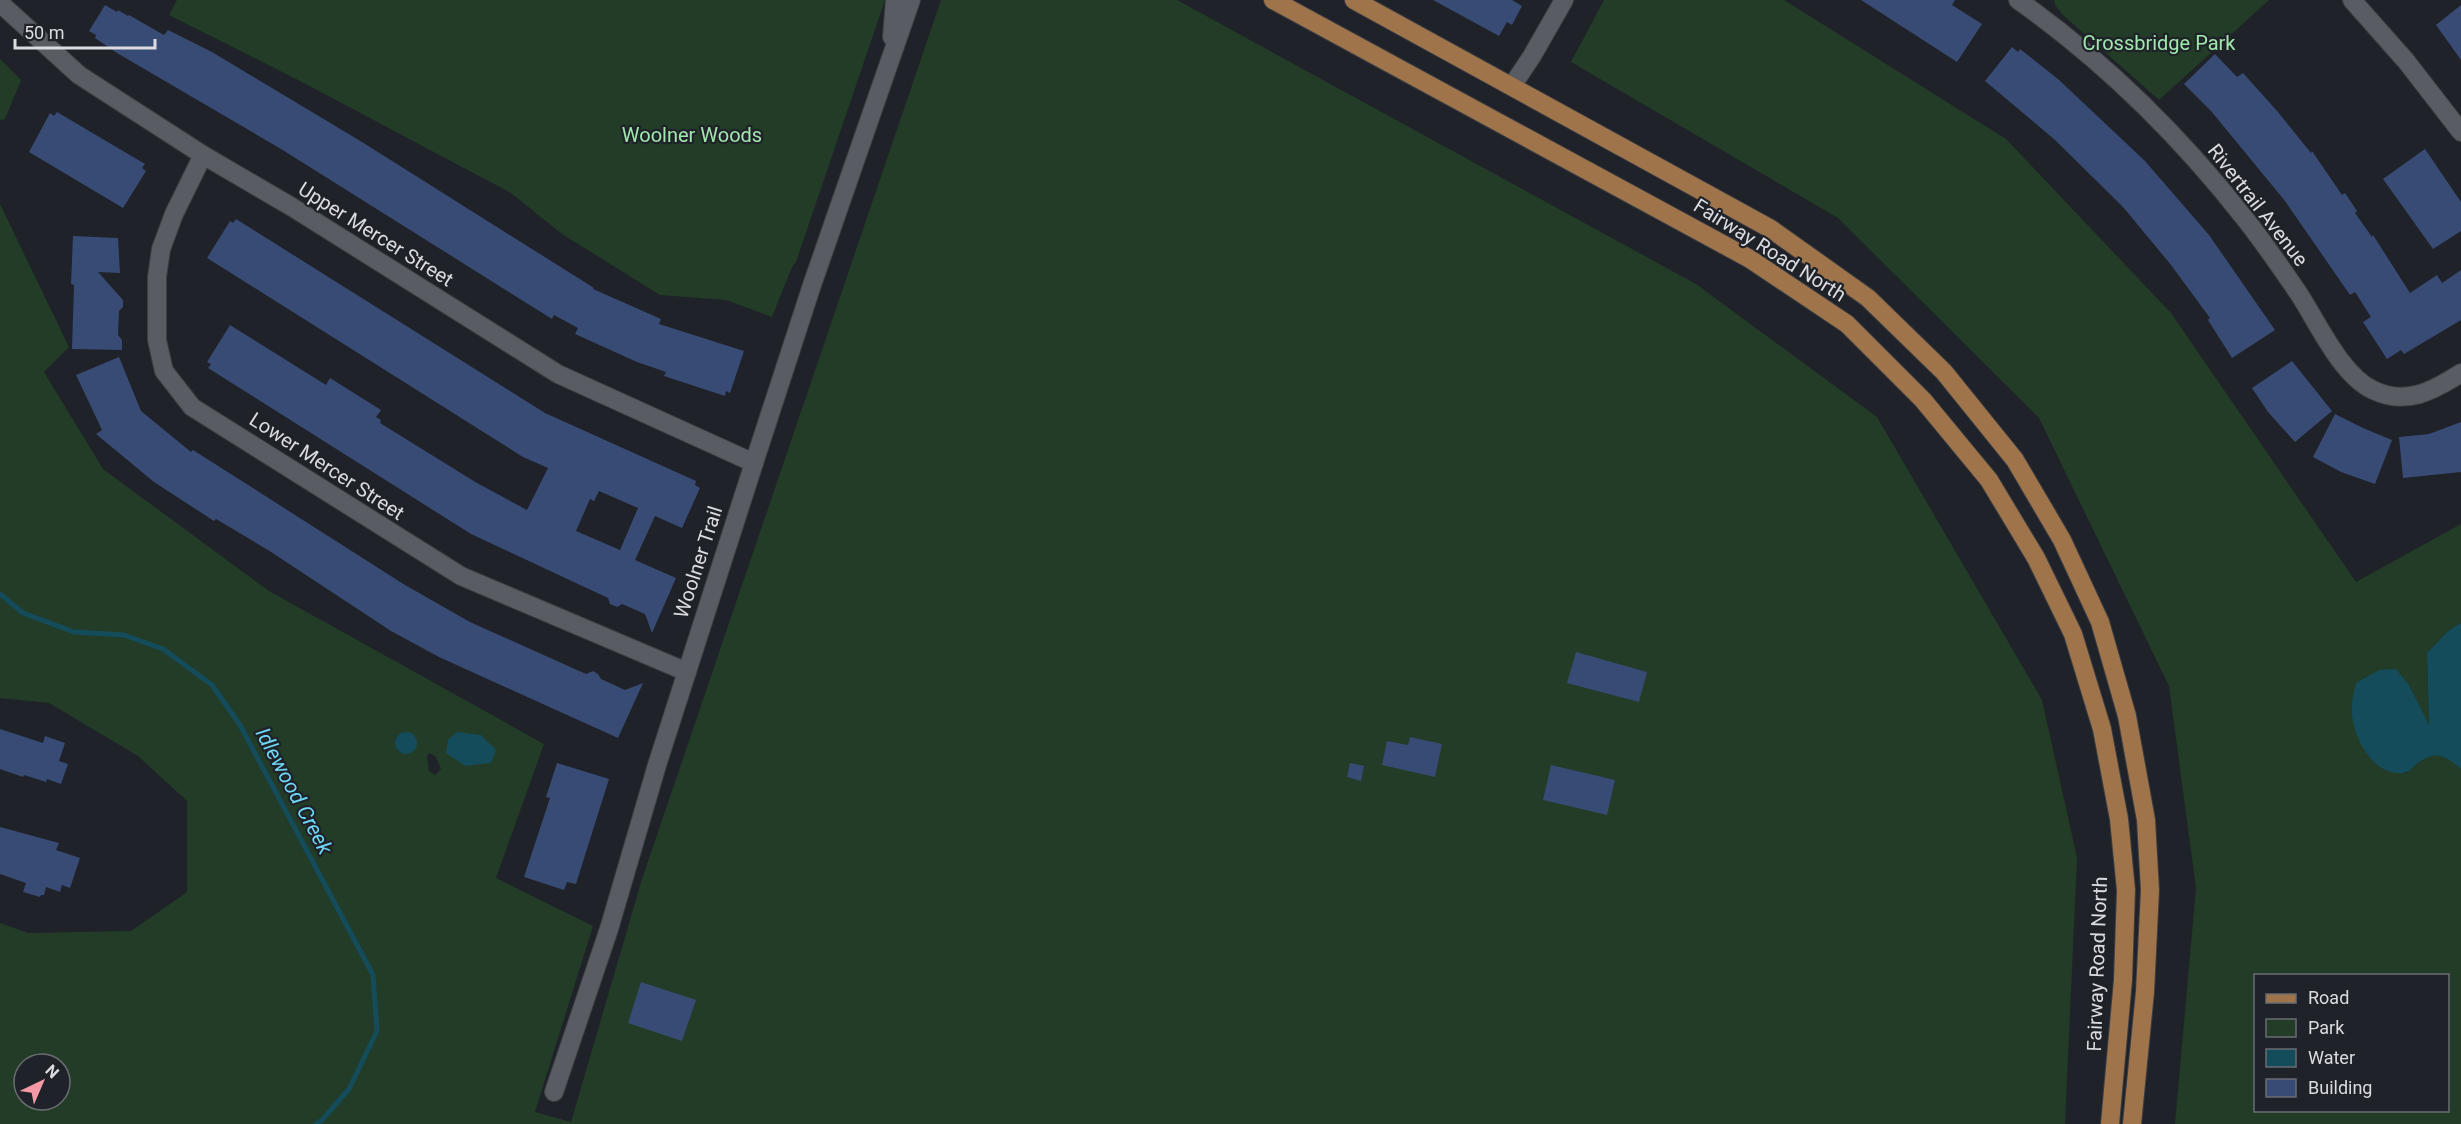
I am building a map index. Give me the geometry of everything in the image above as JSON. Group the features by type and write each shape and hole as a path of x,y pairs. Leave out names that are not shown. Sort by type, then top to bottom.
{"main road":[{"name":"Fairway Road North","path":"1273,0 1750,259 1837,317 1847,324 1923,400 1989,480 2036,558 2073,634 2102,729 2119,819 2126,890 2123,980 2110,1124"},
{"name":"Fairway Road North","path":"1354,0 1771,229 1868,298 1944,372 2015,460 2062,540 2100,622 2127,716 2146,820 2150,890 2145,992 2132,1124"}],"street":[{"name":"Woolner Trail","path":"892,48 895,0"},
{"name":"Woolner Trail","path":"554,1092 609,929 687,672 754,463 892,48 911,0"},
{"path":"1512,86 1564,0"},
{"path":"2352,0 2406,61 2461,132"},
{"name":"Rivertrail Avenue","path":"2023,1 2094,59 2159,120 2190,153 2247,221 2345,365 2362,383 2383,394 2407,397 2431,391 2461,373"},
{"name":"Upper Mercer Street","path":"0,3 79,75 203,156 292,207 558,375 754,463"},
{"name":"Lower Mercer Street","path":"203,156 174,214 161,249 157,277 157,340 164,371 192,406 461,576 687,672"}],"green space":[{"name":"Woolner Woods","path":"177,0 885,0 796,262 772,317 726,300 660,295 562,234 511,193 302,82 169,15"},
{"path":"941,0 1177,0 1696,284 1877,417 2042,700 2077,858 2065,1124 0,1124 0,923 28,933 131,931 187,892 187,801 138,756 49,703 0,698 0,204 69,347 44,372 103,469 269,591 544,744 496,878 593,926 535,1112 571,1122 642,879","holes":["399,734 411,753 398,751 395,740","430,753 436,757 441,769 435,775 429,771 427,756"]},
{"path":"1604,0 1784,0 2006,139 2171,313 2356,582 2461,524 2461,623 2448,631 2427,653 2429,727 2409,685 2405,774 2420,761 2433,755 2445,758 2461,769 2461,1124 2175,1124 2196,888 2169,686 2039,418 1838,218 1571,62"},
{"name":"Crossbridge Park","path":"2054,0 2269,0 2159,100 2063,15"},
{"path":"0,59 21,80 5,119 0,120"}],"water":[{"path":"2461,623 2461,769 2449,760 2438,756 2420,761 2404,773 2382,768 2367,754 2357,735 2352,716 2356,683 2379,670 2396,669 2409,685 2429,725 2427,653 2448,631"},
{"path":"406,732 416,739 417,743 410,753 406,754 396,747 395,743 402,733"},
{"path":"457,732 481,735 496,750 491,763 465,766 446,753 448,740"}],"building":[{"path":"1433,0 1512,0 1522,6 1512,25 1507,22 1499,36"},
{"path":"1861,0 1955,0 1952,5 1982,24 1957,62"},
{"path":"105,5 117,12 118,10 129,15 164,35 168,30 212,52 362,142 593,289 661,319 659,324 744,351 730,393 726,391 725,396 664,376 666,372 637,362 575,334 578,328 554,315 552,319 281,149 117,53 89,31"},
{"path":"2461,5 2461,60 2436,25"},
{"path":"2012,47 2018,52 2020,49 2058,79 2145,161 2209,235 2275,330 2232,358 2208,320 2210,318 2171,265 2123,207 2055,140 1985,81"},
{"path":"2215,54 2237,77 2243,73 2311,153 2312,151 2342,195 2345,193 2357,211 2355,213 2372,237 2373,235 2410,293 2437,275 2442,283 2461,270 2461,320 2404,354 2401,350 2387,359 2363,322 2371,317 2355,292 2350,295 2285,201 2211,111 2184,84"},
{"path":"57,112 145,164 142,168 146,171 123,208 29,152 50,113 54,116"},
{"path":"2425,149 2461,202 2461,231 2433,249 2383,179"},
{"path":"236,219 545,413 696,481 695,485 700,488 682,528 655,516 635,560 676,578 652,633 645,614 622,604 617,607 610,604 608,598 471,534 208,368 211,364 207,362 230,325 326,385 330,378 381,410 376,417 381,420 380,423 477,483 527,510 548,468 523,457 207,258 230,221 233,223","holes":["599,491 638,508 620,550 576,531 590,499 594,501"]},
{"path":"73,236 118,238 120,273 98,272 123,300 123,307 119,311 118,335 122,340 122,350 72,349"},
{"path":"119,357 141,411 191,452 193,450 405,585 470,622 586,674 593,671 601,679 625,690 643,683 618,738 439,657 391,631 268,550 216,519 214,521 154,482 96,434 102,430 76,375"},
{"path":"2292,361 2332,411 2295,442 2268,412 2252,388"},
{"path":"2335,414 2392,440 2375,484 2341,472 2313,457"},
{"path":"2461,422 2461,472 2403,478 2399,437 2429,434"},
{"path":"1576,652 1647,672 1639,702 1567,683"},
{"path":"0,729 43,743 45,736 65,743 59,761 68,764 61,784 47,779 46,782 24,775 23,777 0,769"},
{"path":"1410,737 1442,744 1435,777 1382,765 1387,741 1408,745"},
{"path":"557,763 609,779 576,884 567,882 564,890 524,877 550,798 546,797"},
{"path":"1350,763 1364,766 1361,781 1347,777"},
{"path":"1551,765 1615,780 1607,815 1543,800"},
{"path":"0,827 59,843 56,850 80,858 70,888 62,885 60,892 46,887 44,895 40,897 23,892 26,883 0,874"},
{"path":"641,982 696,1000 682,1041 628,1023"}],"waterway":[{"name":"Idlewood Creek","path":"0,594 23,613 74,632 124,635 163,649 212,685 240,725 373,975 377,1031 349,1089 316,1124"}]}
